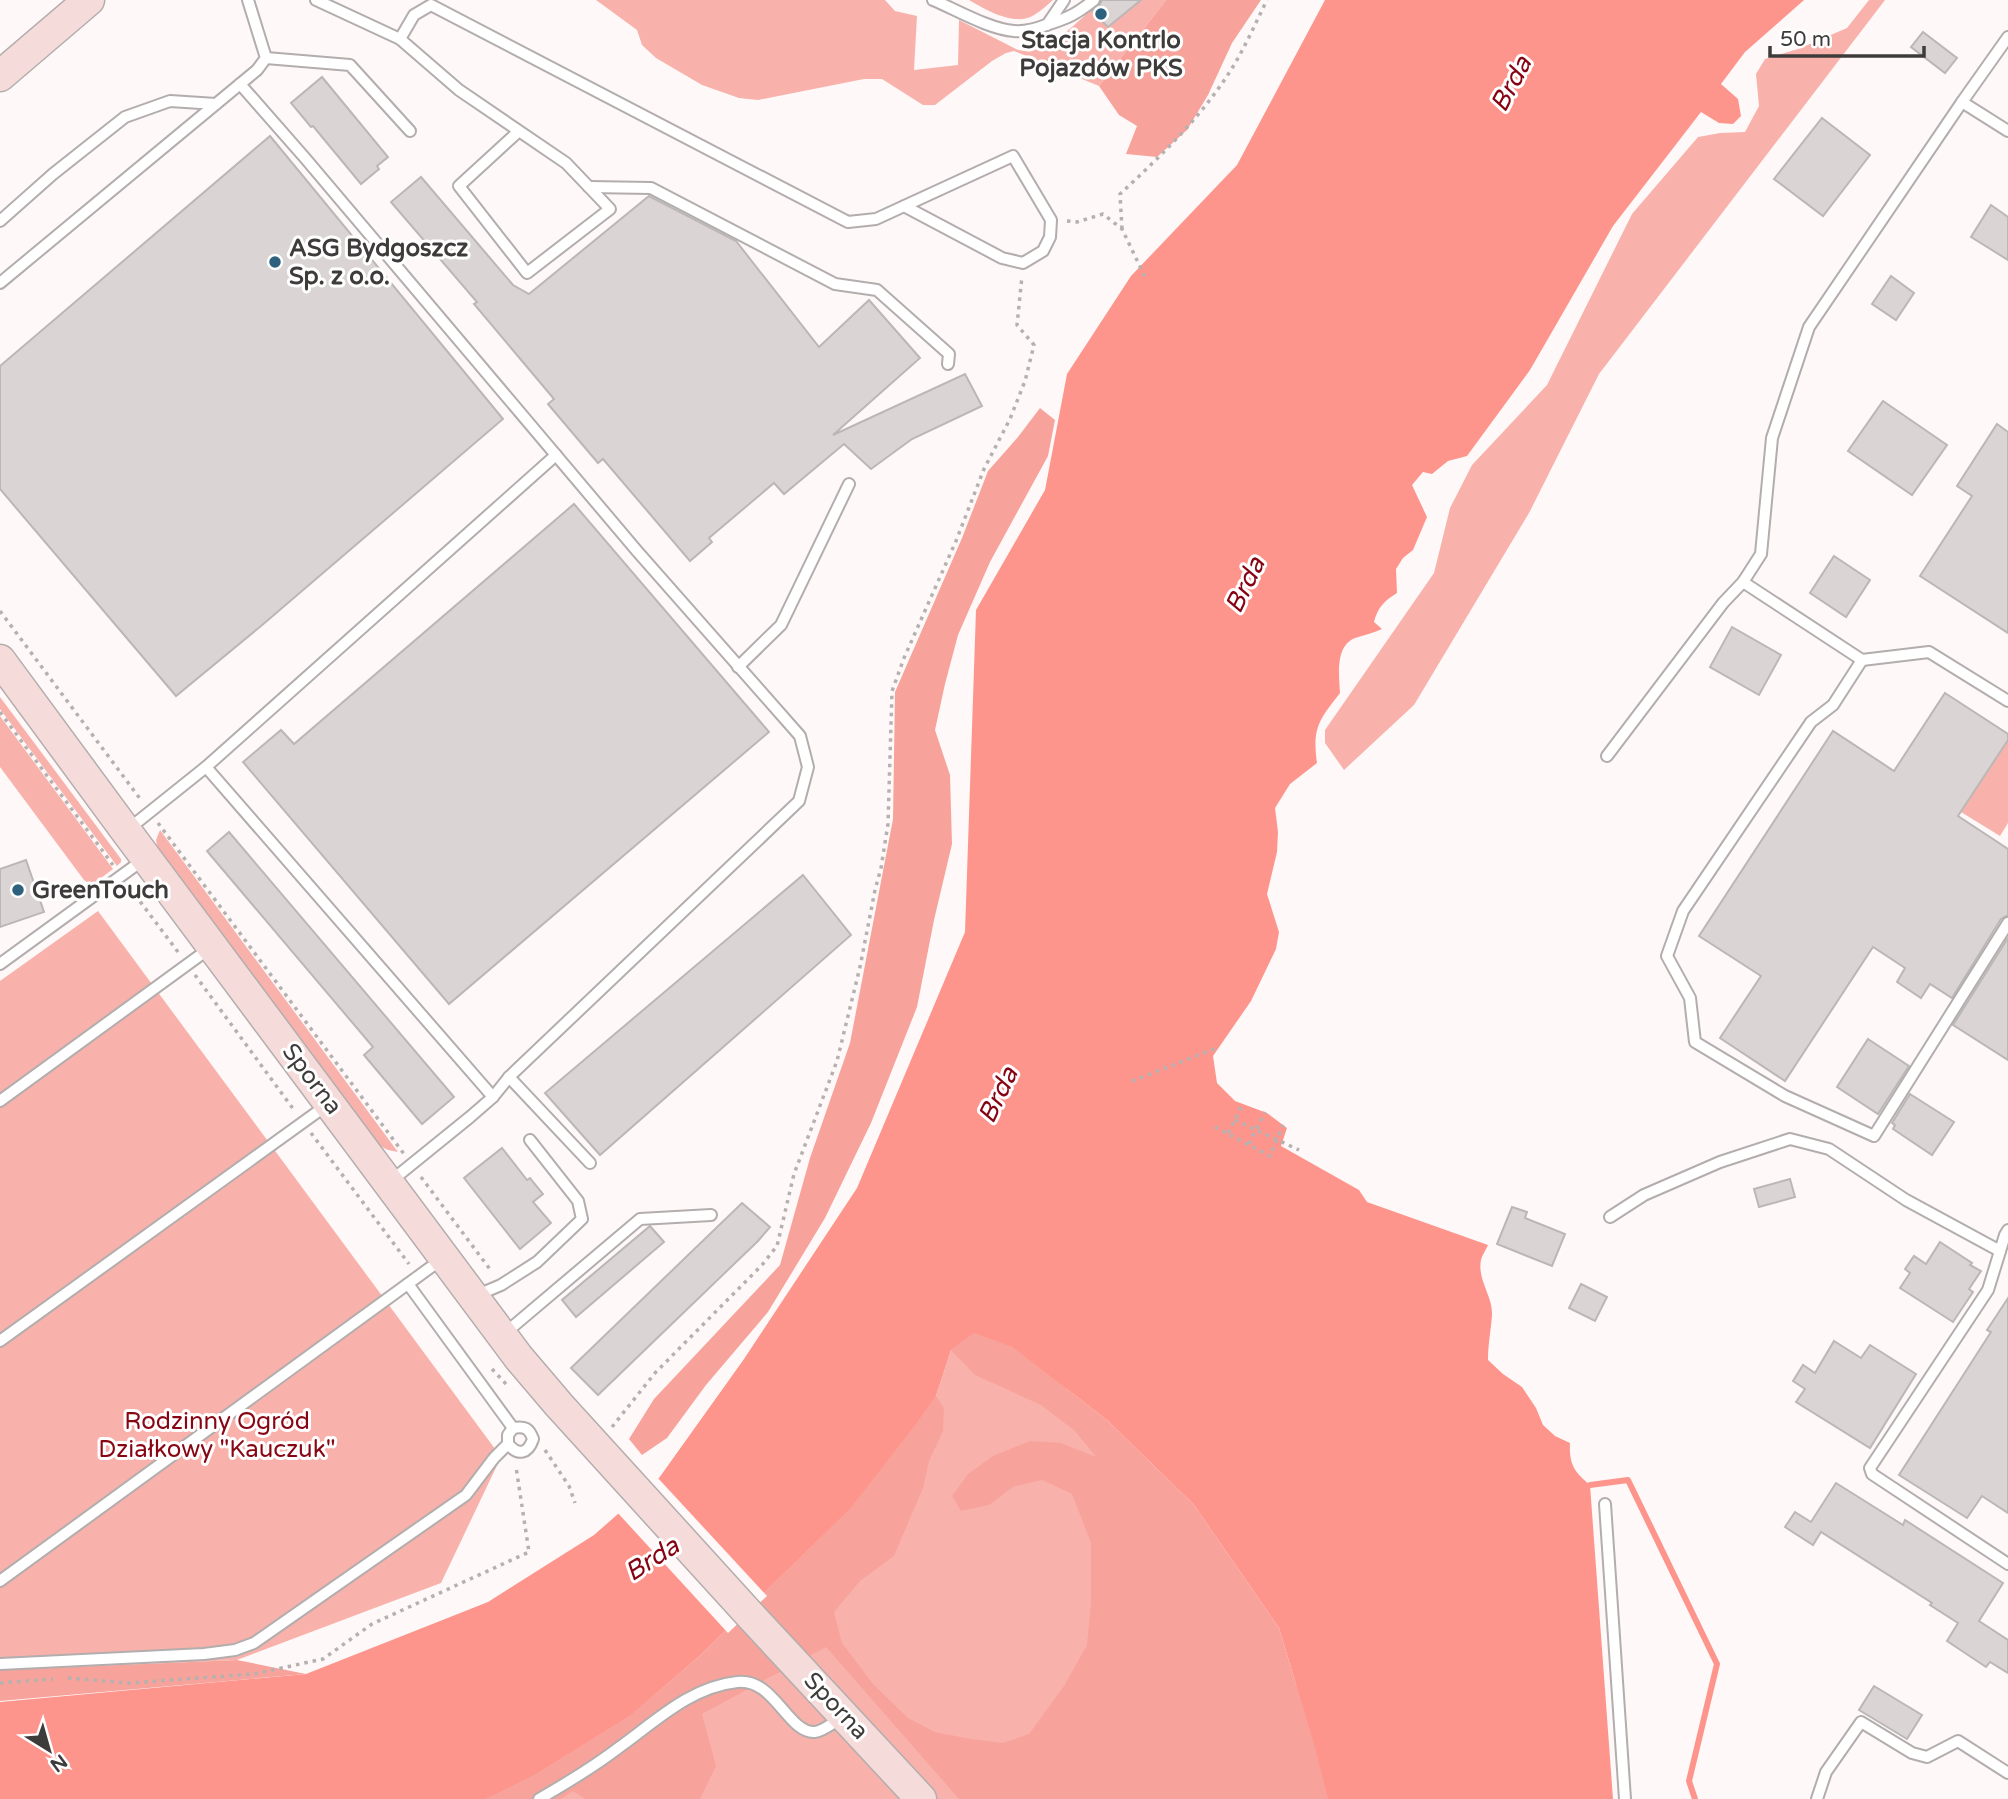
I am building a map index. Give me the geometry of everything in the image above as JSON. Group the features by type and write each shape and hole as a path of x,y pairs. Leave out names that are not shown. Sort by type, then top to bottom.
{"street":[{"path":"0,76 89,0"},
{"name":"Sporna","path":"0,660 443,1258 540,1383 921,1799"}],"lane":[{"path":"248,0 266,58"},
{"path":"316,0 400,39 459,90 566,163 610,209 527,274 459,186 519,131"},
{"path":"933,0 1005,30 1029,31 1076,15 1094,0"},
{"path":"1047,25 1064,0"},
{"path":"400,39 414,15 431,5 848,222 876,219 904,206 1013,156 1051,220 1049,237 1042,251 1023,263 1002,258 904,206"},
{"path":"1606,756 1723,603 1743,582 1761,554 1772,438 1809,327 2008,37"},
{"path":"0,283 257,70 266,58"},
{"path":"266,58 350,65 410,131"},
{"path":"240,84 800,736 808,766 799,801 509,1077 493,1097 389,1183"},
{"path":"0,221 53,174 125,117 170,101 216,104"},
{"path":"1962,102 2008,131"},
{"path":"589,187 651,188 835,284 877,290 949,354 948,364"},
{"path":"125,831 206,767 556,455"},
{"path":"738,667 780,625 849,484"},
{"path":"1743,582 1863,660 1929,652 2008,701"},
{"path":"1863,660 1833,705 1811,722 1683,911 1667,956 1690,998 1695,1042 1785,1096 1874,1136 2008,923"},
{"path":"206,767 493,1097"},
{"path":"0,964 146,858"},
{"path":"0,1101 212,946"},
{"path":"509,1077 590,1163"},
{"path":"0,1341 330,1103"},
{"path":"1610,1217 1644,1195 1720,1162 1790,1139 1829,1150 1906,1200 2000,1251"},
{"path":"473,1297 501,1285 537,1262 582,1219 578,1201 530,1140"},
{"path":"502,1336 640,1219 711,1215"},
{"path":"2008,1230 1988,1290 1870,1468 1872,1474 2008,1564"},
{"path":"0,1581 443,1258"},
{"path":"408,1284 513,1428"},
{"path":"522,1426 530,1430 533,1439 530,1447 523,1452 514,1451 508,1444 508,1435 513,1428 522,1426"},
{"path":"0,1664 204,1654 236,1650 254,1643 466,1495 508,1444"},
{"path":"1605,1504 1625,1799"},
{"path":"539,1799 619,1748 666,1711 690,1697 721,1685 746,1681 755,1684 804,1731 817,1732 845,1716"},
{"path":"1817,1799 1826,1772 1861,1722 1912,1753 1927,1758 1958,1741 2008,1773"}],"path":[{"path":"1146,279 1122,229 1120,194 1193,120 1230,72 1267,0"},
{"path":"1051,220 1077,222 1103,214 1122,229"},
{"path":"608,1432 655,1373 762,1265 777,1246 794,1174 837,1061 881,868 888,824 892,691 984,469 1010,419 1025,381 1034,345 1017,325 1023,263"},
{"path":"0,611 501,1285"},
{"path":"0,712 418,1276"},
{"path":"1132,1081 1219,1047"},
{"path":"1228,1133 1243,1104"},
{"path":"1248,1144 1265,1112"},
{"path":"1235,1120 1299,1150"},
{"path":"1215,1126 1270,1156 1283,1125"},
{"path":"484,1361 512,1391"},
{"path":"533,1439 569,1486 575,1503"},
{"path":"543,1449 551,1442"}],"green space":[{"path":"596,0 885,0 895,11 917,16 914,70 958,65 959,20 1018,50 1028,51 1039,49 1058,38 1091,10 1108,27 1140,0 1166,0 1099,86 1014,51 992,61 935,105 923,105 882,79 864,79 758,100 739,98 702,85 656,58 642,45 637,30"},
{"path":"969,0 1053,0 1034,15 1018,19 1001,16"},
{"path":"1869,0 1885,0 1599,374 1529,513 1414,705 1344,770 1325,743 1325,730 1434,573 1450,508 1472,465 1547,385 1632,214 1698,137 1745,132 1759,106 1756,74 1765,59 1798,49 1847,28"},
{"path":"0,697 121,859 117,866 0,709"},
{"path":"0,716 113,869 93,884 84,880 0,767"},
{"path":"2008,740 2008,823 2000,836 1961,812"},
{"path":"160,830 398,1152 376,1144 159,856 156,840"},
{"name":"Rodzinny Ogród Działkowy \"Kauczuk\"","path":"98,911 501,1457 441,1583 237,1660 0,1670 0,981"},
{"path":"998,1300 1385,1799 486,1799 936,1396 951,1350"}],"shaded area":[{"path":"1166,0 1261,0 1232,43 1208,95 1187,130 1157,157 1126,154 1137,126 1119,115 1099,86"},
{"path":"1040,408 1055,420 1048,456 990,562 958,635 935,730 950,775 952,844 917,1007 871,1123 825,1218 768,1312 706,1385 667,1438 642,1455 629,1439 654,1399 780,1265 810,1158 850,1043 893,819 895,692 988,471"},
{"path":"974,1333 1012,1347 1107,1420 1194,1505 1279,1628 1328,1799 959,1799 826,1647 702,1714 716,1766 700,1799 585,1799 573,1791 561,1799 486,1799 536,1774 631,1715 698,1658 851,1508 936,1396 944,1408 943,1431 929,1461 923,1488 894,1556 860,1581 834,1612 842,1643 873,1684 908,1718 935,1732 1003,1743 1029,1734 1064,1686 1087,1645 1091,1602 1091,1543 1072,1494 1042,1480 1013,1487 989,1505 961,1511 952,1496 968,1474 993,1456 1030,1441 1061,1443 1096,1457 1075,1431 1041,1405 975,1375 951,1350"},
{"path":"237,1660 306,1674 0,1701 0,1670"}],"water":[{"name":"Brda","path":"1325,0 1804,0 1745,52 1721,84 1738,99 1741,116 1733,124 1719,123 1701,112 1613,226 1530,370 1467,456 1448,461 1432,474 1423,472 1412,485 1427,517 1413,550 1403,558 1396,569 1397,593 1377,612 1374,622 1382,629 1355,638 1344,647 1340,662 1340,693 1322,718 1317,733 1317,763 1290,784 1275,808 1277,852 1267,894 1279,932 1276,949 1251,1001 1213,1056 1217,1083 1235,1101 1267,1113 1287,1128 1281,1146 1359,1190 1367,1202 1488,1245 1480,1267 1492,1308 1488,1360 1522,1387 1543,1425 1555,1436 1570,1443 1570,1457 1574,1467 1590,1485 1613,1799 1328,1799 1279,1628 1194,1505 1107,1420 1012,1347 974,1333 951,1350 936,1396 851,1508 698,1657 631,1715 536,1774 486,1799 0,1799 0,1702 306,1674 488,1602 594,1535 659,1478 744,1359 857,1188 965,932 976,610 1045,490 1067,374 1131,276 1237,165"}],"pier":[{"path":"656,1476 767,1596 728,1633 616,1511"}],"building":[{"path":"1102,0 1141,0 1108,27 1092,11"},
{"path":"1923,32 1957,58 1945,73 1911,47"},
{"path":"322,77 388,157 377,166 379,169 361,184 291,103"},
{"path":"1822,118 1870,155 1823,216 1774,179"},
{"path":"270,136 503,419 176,696 0,489 0,366"},
{"path":"421,177 513,285 529,294 649,196 736,241 819,347 869,300 920,358 833,435 965,374 982,406 912,439 871,469 844,444 784,494 774,483 709,538 712,542 690,561 603,459 598,463 548,404 554,399 474,304 477,302 391,202"},
{"path":"1991,205 2008,217 2008,260 1971,237"},
{"path":"1891,276 1914,293 1896,320 1872,304"},
{"path":"1883,401 1947,445 1912,495 1848,451"},
{"path":"1997,424 2008,432 2008,633 1920,576 1972,496 1957,486"},
{"path":"574,504 769,732 449,1004 243,762 281,730 294,744"},
{"path":"1834,556 1870,580 1846,617 1810,593"},
{"path":"1732,627 1781,655 1759,695 1710,667"},
{"path":"1945,693 2008,734 2008,740 1958,816 2008,849 2008,915 2001,919 1952,998 1930,984 1921,998 1897,982 1905,968 1873,947 1785,1081 1720,1038 1761,976 1699,936 1833,731 1894,771"},
{"path":"229,832 454,1097 422,1124 364,1055 373,1047 207,851"},
{"name":"GreenTouch","path":"26,860 44,912 0,927 0,869"},
{"path":"803,875 851,935 600,1155 545,1093"},
{"path":"2008,938 2008,1060 1953,1025"},
{"path":"1868,1039 1909,1066 1878,1114 1837,1087"},
{"path":"1910,1094 1954,1122 1932,1155 1893,1129 1895,1125 1892,1123"},
{"path":"502,1148 527,1180 530,1178 543,1194 533,1202 551,1223 520,1249 464,1178"},
{"path":"1790,1179 1795,1197 1759,1207 1754,1189"},
{"path":"742,1203 770,1227 598,1395 571,1368"},
{"path":"1512,1207 1527,1212 1525,1218 1565,1234 1552,1266 1497,1244"},
{"path":"650,1226 664,1242 576,1317 562,1300"},
{"path":"1940,1242 1981,1271 1969,1289 1973,1292 1953,1322 1900,1288 1910,1273 1905,1269 1914,1256 1926,1264"},
{"path":"1581,1284 1607,1297 1595,1321 1569,1308"},
{"path":"2008,1298 2008,1513 1982,1496 1967,1518 1899,1475 1991,1332 1987,1330"},
{"path":"1834,1341 1861,1358 1870,1345 1916,1374 1870,1448 1796,1402 1805,1389 1793,1381 1803,1365 1815,1373"},
{"path":"1836,1483 1903,1525 1905,1520 2003,1583 1979,1621 2008,1640 2008,1673 1990,1662 1986,1667 1947,1641 1958,1623 1930,1605 1932,1603 1821,1532 1813,1545 1785,1527 1795,1512 1811,1522"},
{"path":"1874,1686 1922,1715 1907,1739 1859,1710"}],"waterway":[{"path":"1590,1485 1628,1480 1717,1664 1689,1781 1695,1799"}],"place":[{"name":"Stacja Kontrlo Pojazdów PKS","path":"1101,14"},
{"name":"ASG Bydgoszcz Sp. z o.o.","path":"275,262"},
{"name":"GreenTouch","path":"18,890"}]}
